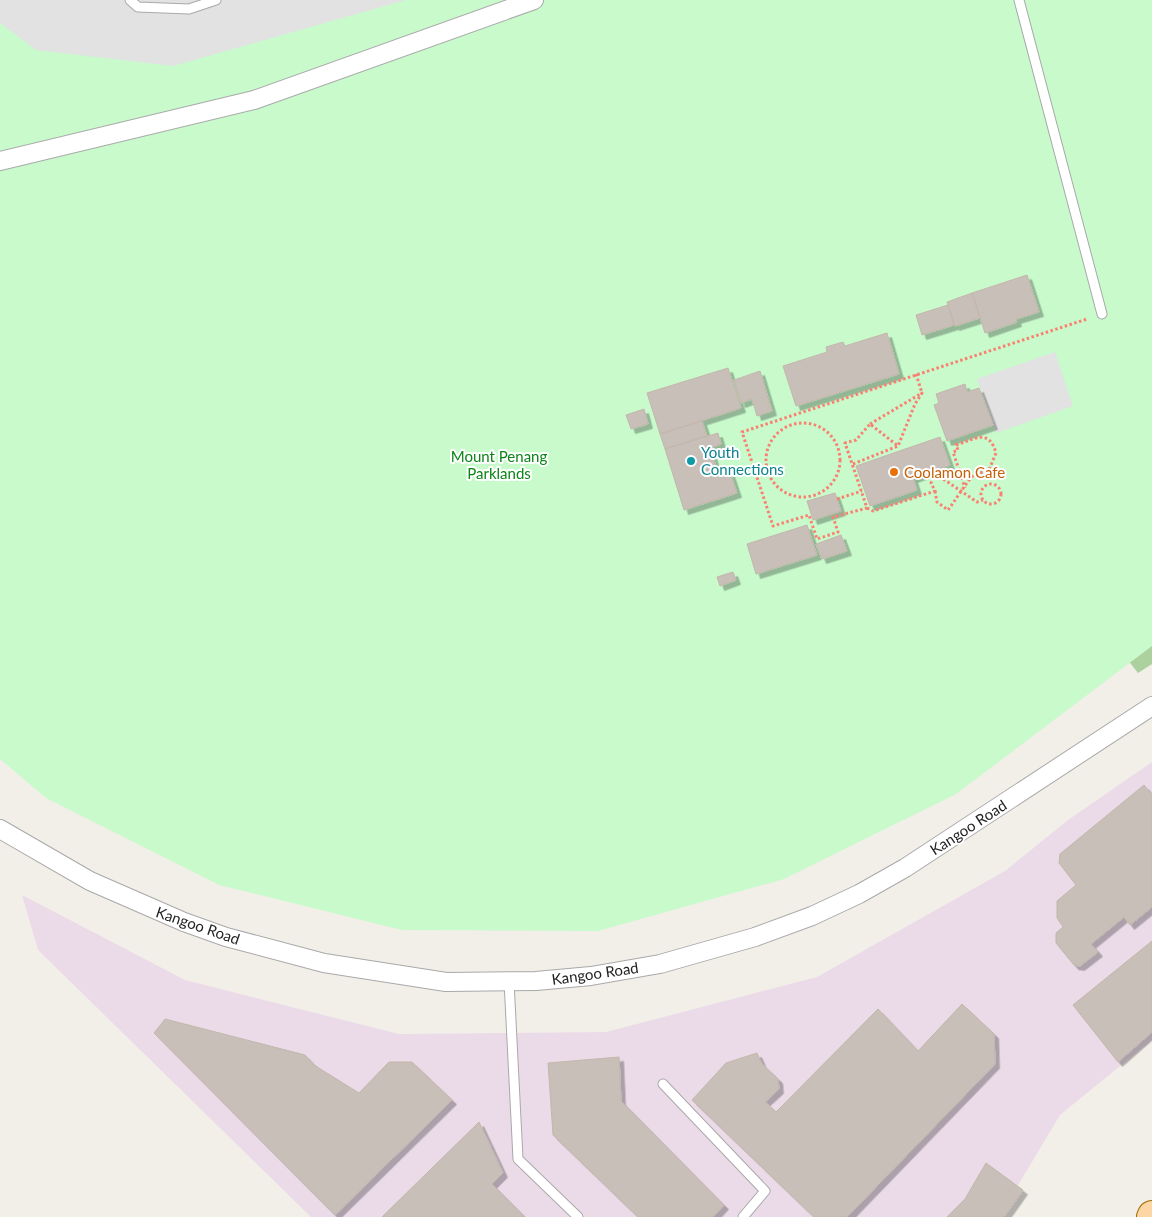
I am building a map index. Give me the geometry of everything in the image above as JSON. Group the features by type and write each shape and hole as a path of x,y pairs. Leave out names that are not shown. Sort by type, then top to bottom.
{"street":[{"path":"0,161 254,100 534,0"},
{"path":"0,150 25,155"},
{"name":"Kangoo Road","path":"0,829 98,885 184,922 226,937 324,963 446,982 509,981 591,976 660,964 745,940 812,916 859,894 905,868 1152,706"}],"lane":[{"path":"130,0 138,7 189,9 216,0"},
{"path":"1019,0 1102,314"},
{"path":"509,981 518,1159 578,1217"},
{"path":"663,1084 765,1192 743,1217"}],"path":[{"path":"935,491 873,511 867,508 833,517 838,532 817,539 809,515 773,526 742,432 1102,314"},
{"path":"853,464 898,446 915,404 922,393 916,374"},
{"path":"867,508 845,443 856,440 870,424 922,393"},
{"path":"807,423 819,427 829,434 838,448 840,468 836,479 828,488 818,494 806,498 783,492 774,484 768,473 766,461 768,448 774,437 783,429 795,424 807,423"},
{"path":"870,424 898,446"},
{"path":"965,488 953,452 958,450 956,445 980,437 986,437 991,440 996,453 989,470 972,476 965,488 962,492 948,510 938,502 931,483 936,474 962,492 977,502 983,500"},
{"path":"838,448 846,446"},
{"path":"985,486 994,486 999,490 1000,496 997,502 988,504 983,500 981,497 985,486"},
{"path":"837,499 862,491"}],"shaded area":[{"path":"0,0 406,0 173,66 36,50 0,23"},
{"path":"1055,352 1073,406 996,433 977,379"},
{"path":"1152,762 1152,1040 1060,1115 999,1217 311,1217 38,950 22,895 185,980 399,1034 606,1032 817,977 1005,871 1068,820"}],"green space":[{"name":"Mount Penang Parklands","path":"0,0 1152,0 1152,646 956,794 784,879 598,931 402,930 219,885 46,798 0,759"},
{"path":"1152,577 1152,664 1138,673 1123,654"}],"building":[{"path":"1027,275 1039,312 1016,319 1017,322 985,333 972,293"},
{"path":"972,293 980,318 955,326 947,302"},
{"path":"948,305 954,325 922,335 916,315"},
{"path":"887,333 899,374 796,406 783,366 827,352 826,347 843,342 845,346"},
{"path":"728,368 741,408 660,434 647,393"},
{"path":"760,371 772,411 757,416 752,399 741,403 734,380"},
{"path":"965,384 967,392 979,388 993,425 947,441 934,405 939,403 936,394"},
{"path":"644,409 648,424 631,429 626,415"},
{"path":"702,421 707,436 665,449 660,434"},
{"name":"Youth Connections","path":"718,433 721,444 710,448 719,476 730,472 737,493 684,510 665,449"},
{"name":"Coolamon Cafe","path":"940,437 950,465 913,478 917,490 870,506 856,466"},
{"path":"835,493 841,511 813,520 807,501"},
{"path":"807,525 817,555 756,574 747,544"},
{"path":"841,535 847,551 822,559 816,544"},
{"path":"733,572 736,580 720,586 717,577"},
{"path":"1144,785 1152,795 1152,907 1130,925 1124,917 1091,944 1098,952 1080,966 1074,965 1056,943 1056,933 1063,927 1057,918 1057,901 1076,885 1059,863 1060,854"},
{"path":"1152,941 1152,1032 1118,1062 1073,1005"},
{"path":"962,1004 994,1034 995,1064 847,1217 814,1217 692,1100 726,1063 757,1053 762,1064 778,1079 779,1089 765,1102 776,1112 878,1009 918,1051"},
{"path":"165,1019 305,1055 314,1065 359,1093 389,1062 412,1062 452,1100 335,1215 154,1033"},
{"path":"619,1057 621,1101 724,1205 713,1217 638,1217 553,1135 548,1063"},
{"path":"479,1122 503,1173 492,1184 525,1217 382,1217"},
{"path":"986,1163 1023,1190 1004,1217 947,1217 965,1199"}],"place":[{"name":"Youth Connections","path":"691,461"},
{"name":"Coolamon Cafe","path":"894,472"}]}
